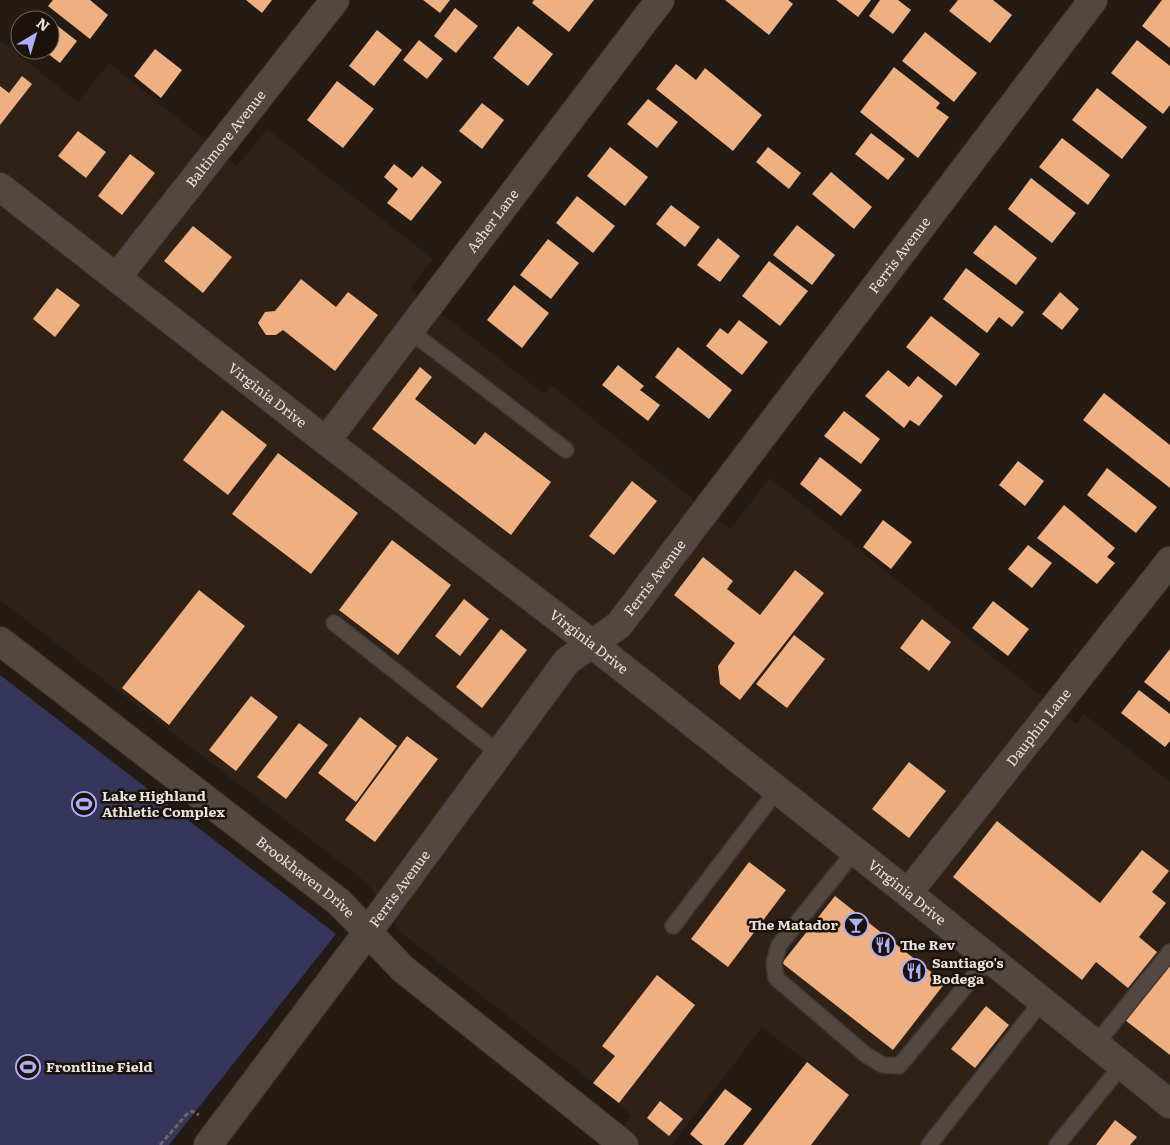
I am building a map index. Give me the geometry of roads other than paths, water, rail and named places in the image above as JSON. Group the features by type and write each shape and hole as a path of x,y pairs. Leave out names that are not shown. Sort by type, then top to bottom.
{"street":[{"name":"Baltimore Avenue","path":"117,277 335,0"},
{"name":"Asher Lane","path":"326,441 660,0"},
{"name":"Ferris Avenue","path":"208,1145 367,933 567,660 591,642 619,625 1093,0"},
{"name":"Virginia Drive","path":"0,187 326,441 591,642 908,893 1170,1104"},
{"name":"Dauphin Lane","path":"908,893 1170,561"},
{"name":"Brookhaven Drive","path":"0,641 339,902 403,969 624,1145"}],"lane":[{"path":"410,331 566,450"},
{"path":"334,623 499,753"},
{"path":"673,926 777,790"},
{"path":"855,851 779,945 774,963 776,978 866,1055 883,1066 899,1066 989,958"},
{"path":"1096,1044 1170,952"},
{"path":"930,1145 1042,1001"},
{"path":"1057,1145 1122,1065"}],"place":[{"name":"Lake Highland Athletic Complex","path":"84,804"},
{"name":"The Matador","path":"856,925"},
{"name":"The Rev","path":"883,945"},
{"name":"Santiago's Bodega","path":"914,971"},
{"name":"Frontline Field","path":"28,1067"}]}
